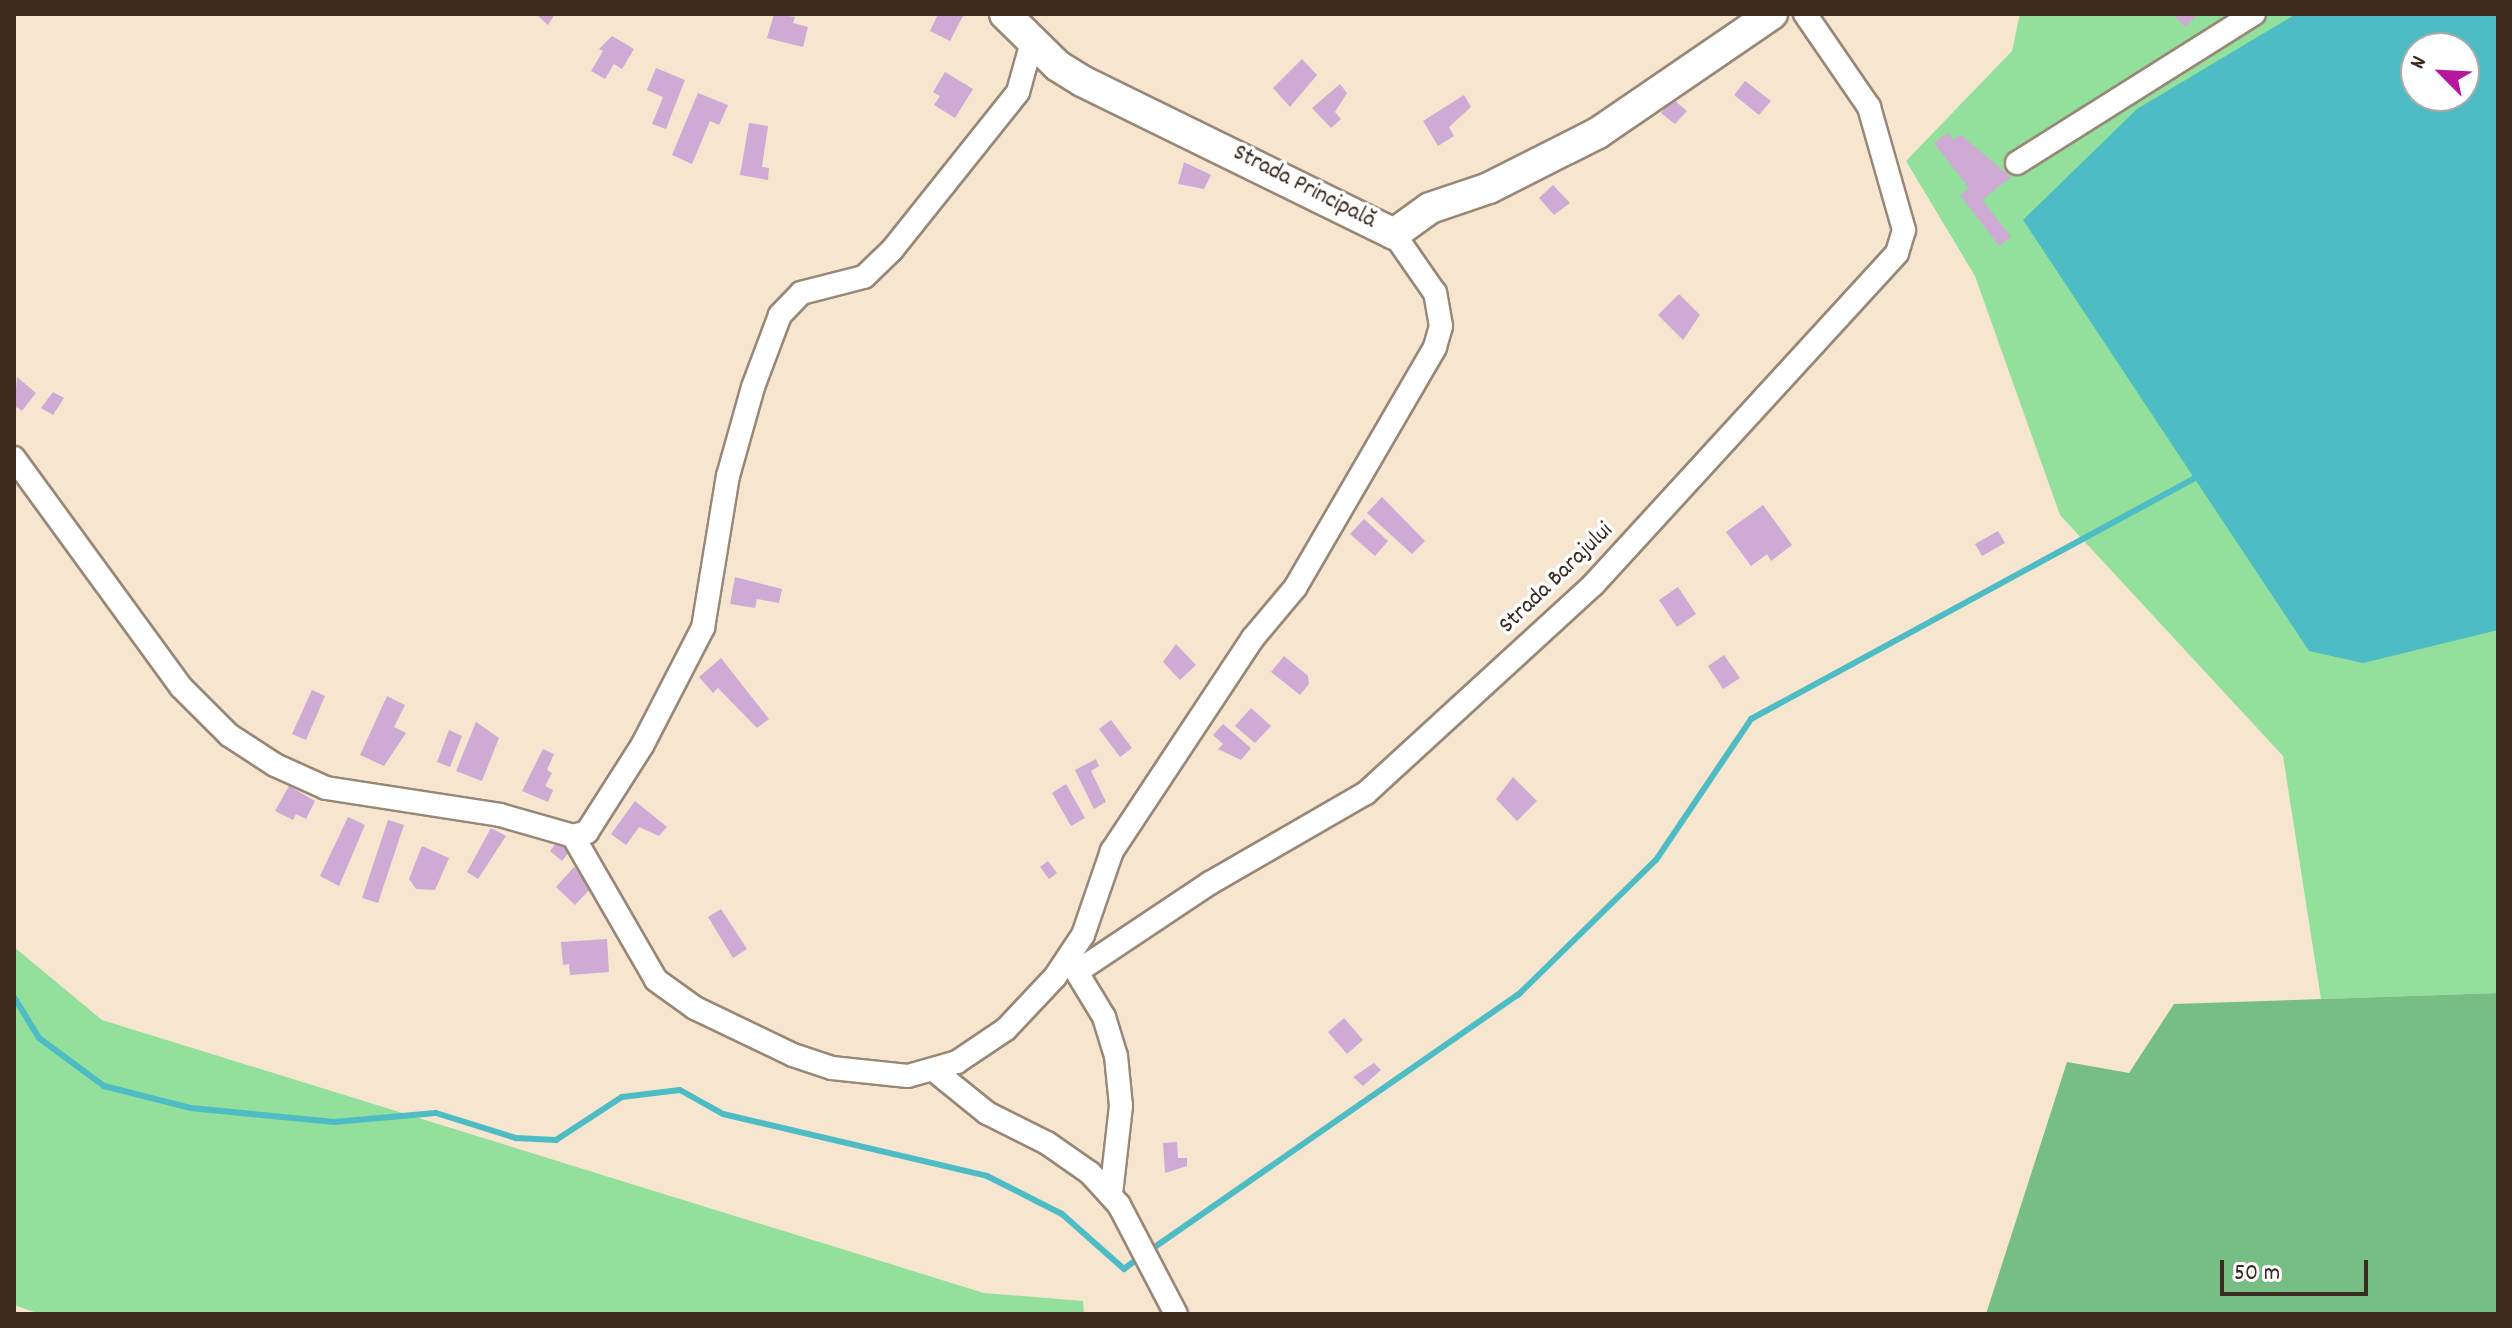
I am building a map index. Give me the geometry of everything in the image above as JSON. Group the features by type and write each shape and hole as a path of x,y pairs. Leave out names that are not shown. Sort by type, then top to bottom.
{"main road":[{"name":"Strada Principală","path":"1005,14 1032,42 1082,81 1394,234 1430,208 1489,188 1598,133 1772,14"}],"street":[{"name":"Strada Barajului","path":"1072,964 1366,793 1593,585 1902,246 1904,230 1869,107 1805,14"},
{"path":"2017,163 2254,14"},
{"path":"14,458 181,687 229,735 275,765 326,788 500,815 573,836 587,832 602,815 703,628 732,462 780,315 801,293 864,277 892,250 1018,92 1032,42"},
{"path":"573,836 642,961 672,995 748,1035 832,1068 884,1076 935,1071 1006,1029 1072,964 1112,851 1141,803 1198,727 1253,638 1295,588 1435,347 1441,326 1435,293 1394,234"},
{"path":"1072,964 1104,1017 1116,1056 1121,1106 1115,1200"},
{"path":"935,1071 987,1113 1068,1157 1115,1200 1176,1314"}],"green space":[{"path":"2020,14 2498,14 2498,993 2321,999 2283,756 2060,515 1975,276 1906,161 2012,51"},
{"path":"14,947 102,1020 984,1293 1083,1301 1084,1314 40,1314 14,1305"},
{"path":"2498,993 2498,1314 1986,1314 2067,1062 2129,1073 2174,1004"}],"water":[{"path":"2296,14 2498,14 2498,630 2363,663 2309,651 2023,220 2137,109"}],"building":[{"path":"536,14 555,14 548,25"},
{"path":"774,14 795,17 793,23 808,27 803,47 767,38"},
{"path":"938,14 964,14 950,41 930,31"},
{"path":"2172,14 2198,14 2186,27"},
{"path":"612,36 634,49 622,69 614,64 605,79 591,71 603,51 599,49"},
{"path":"1302,59 1317,75 1290,107 1273,88"},
{"path":"656,68 685,80 666,129 652,124 663,97 647,90"},
{"path":"945,72 973,89 955,118 934,105 940,96 933,92"},
{"path":"1745,81 1771,101 1759,115 1734,95"},
{"path":"1340,84 1347,93 1335,112 1341,119 1331,128 1312,108"},
{"path":"698,93 728,105 719,125 710,121 692,164 672,155"},
{"path":"1464,95 1471,107 1449,127 1454,136 1438,146 1423,121"},
{"path":"1673,99 1687,111 1675,124 1661,113"},
{"path":"749,123 768,126 762,167 769,168 768,180 740,175"},
{"path":"1948,133 1953,140 1961,135 2011,177 1982,200 2011,237 1999,246 1960,195 1969,188 1934,143"},
{"path":"1184,162 1211,175 1204,189 1178,184"},
{"path":"1553,185 1570,203 1554,215 1539,198"},
{"path":"1679,294 1700,315 1683,340 1658,315"},
{"path":"17,377 36,393 22,411 17,407 14,412"},
{"path":"53,392 64,398 53,415 41,408"},
{"path":"1382,497 1425,541 1412,554 1367,513"},
{"path":"1763,505 1792,545 1771,561 1767,554 1751,566 1726,532"},
{"path":"1364,519 1388,541 1375,556 1350,534"},
{"path":"1998,531 2005,543 1982,556 1975,544"},
{"path":"735,577 782,589 779,603 757,599 755,608 730,604"},
{"path":"1678,587 1696,614 1677,627 1659,600"},
{"path":"1176,644 1196,665 1180,680 1163,662"},
{"path":"1724,655 1740,678 1723,689 1708,666"},
{"path":"1284,656 1308,676 1309,684 1300,695 1271,672"},
{"path":"721,658 769,719 757,728 718,688 713,693 699,677"},
{"path":"312,690 325,696 306,740 292,734"},
{"path":"387,696 405,705 394,727 406,733 384,766 360,755"},
{"path":"1251,708 1271,726 1255,743 1235,726"},
{"path":"1111,720 1132,748 1120,757 1099,729"},
{"path":"476,722 499,738 482,781 456,771"},
{"path":"1223,724 1251,748 1241,760 1218,749 1223,744 1213,735"},
{"path":"449,730 462,736 450,767 437,762"},
{"path":"543,749 554,754 547,770 552,773 545,786 553,790 548,802 522,791"},
{"path":"1096,759 1099,766 1091,771 1106,802 1094,809 1075,770"},
{"path":"1513,777 1537,801 1517,821 1496,799"},
{"path":"1066,784 1085,818 1071,826 1052,793"},
{"path":"289,786 315,801 306,819 296,814 293,820 275,811"},
{"path":"635,801 667,827 659,836 639,827 626,845 611,834"},
{"path":"348,817 365,825 339,886 320,876"},
{"path":"388,820 404,825 378,903 362,898"},
{"path":"491,828 506,836 478,879 467,872"},
{"path":"559,839 572,848 562,861 550,851"},
{"path":"422,846 449,858 435,890 416,889 409,879"},
{"path":"1048,861 1057,873 1049,879 1040,867"},
{"path":"574,867 593,886 575,905 556,887"},
{"path":"721,909 747,949 733,958 708,917"},
{"path":"607,939 609,972 570,975 569,964 563,965 561,942"},
{"path":"1344,1018 1363,1040 1347,1054 1328,1032"},
{"path":"1374,1063 1381,1070 1363,1086 1353,1077"},
{"path":"1177,1142 1178,1158 1187,1158 1187,1166 1165,1173 1163,1143"}],"waterway":[{"path":"1149,1251 1518,995 1656,860 1751,719 2195,478"},
{"path":"14,997 39,1038 104,1086 191,1108 334,1122 436,1113 516,1138 556,1140 622,1097 680,1090 723,1114 987,1176 1062,1214 1124,1269 1140,1257"}]}
